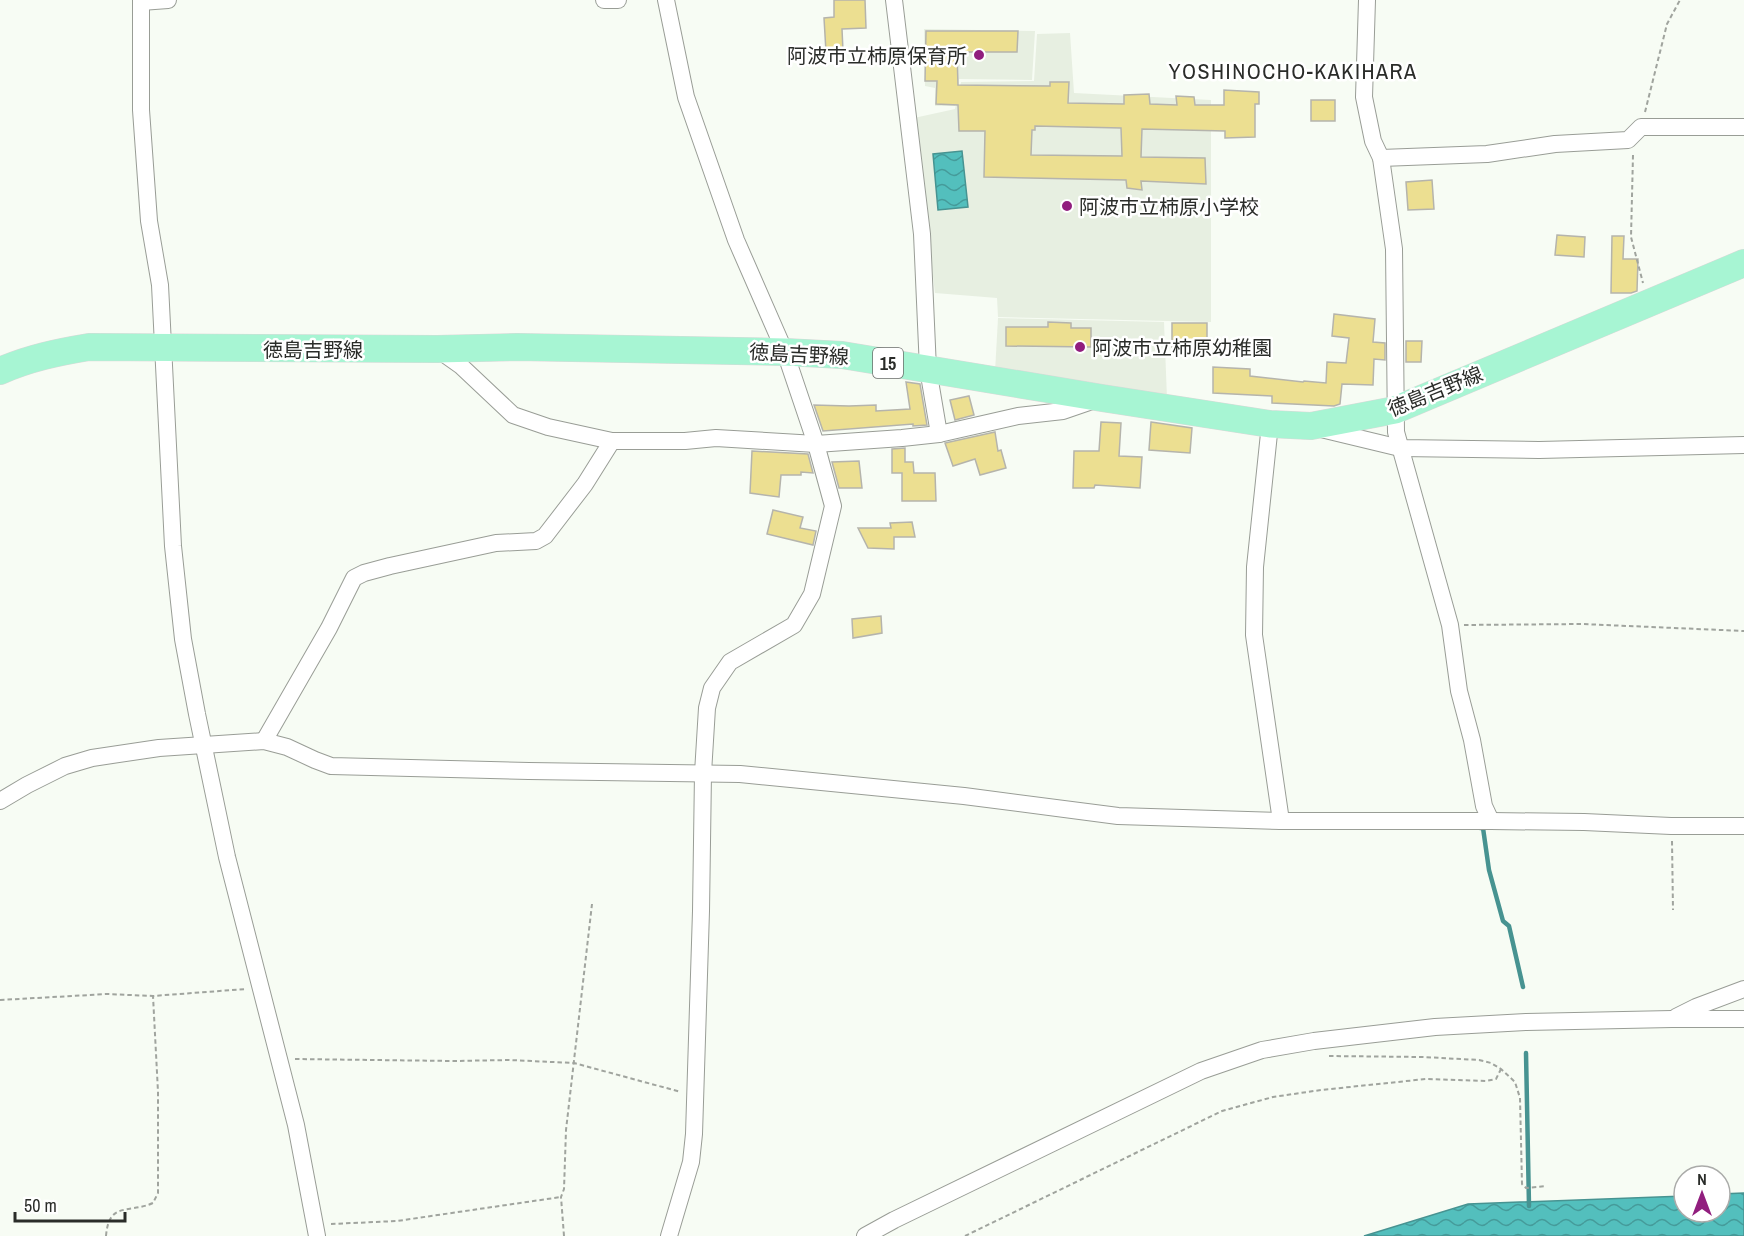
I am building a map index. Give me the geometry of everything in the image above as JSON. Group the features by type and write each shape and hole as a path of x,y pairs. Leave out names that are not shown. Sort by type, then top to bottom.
{"main road":[{"name":"徳島吉野線","path":"0,371 15,364 58,352 89,347 163,349 517,347 785,352 842,355 1270,424 1311,426 1395,410 1744,262"}],"street":[{"path":"168,0 141,1 141,110 149,221 160,285 173,546 183,639 227,857 296,1125 316,1230"},
{"path":"604,0 618,0"},
{"path":"666,0 686,97 736,240 785,352 816,444 833,506 812,594 794,625 730,662 712,688 707,708 691,1162 669,1236"},
{"path":"894,0 922,234 928,369 939,434"},
{"path":"1367,0 1364,97 1373,141 1380,158 1394,249 1396,432 1450,625 1459,691 1472,740 1484,806 1491,821"},
{"path":"1380,158 1487,154 1555,144 1629,140 1641,128 1744,127"},
{"path":"437,349 461,366 513,415 548,427 612,441 685,441 716,438 816,444 939,434 1018,416 1063,411 1102,398"},
{"path":"1270,424 1255,567 1254,635 1281,821"},
{"path":"1311,426 1400,448 1539,450 1744,446"},
{"path":"264,741 324,638 354,579 364,573 390,566 496,543 536,542 545,536 585,484 612,441"},
{"path":"0,801 65,766 92,758 159,748 264,741 287,747 331,765 740,774 964,796 1118,816 1281,821 1491,821 1671,826 1744,825"},
{"path":"1672,1019 1696,1007 1744,989"},
{"path":"866,1236 1146,1096 1201,1071 1262,1050 1436,1027 1526,1022 1744,1019"}],"path":[{"path":"1647,303 1631,237 1632,156 1667,24 1680,0"},
{"path":"1450,625 1582,624 1744,631"},
{"path":"1671,826 1673,910"},
{"path":"564,1236 561,1197 564,1189 566,1130 592,904"},
{"path":"0,1000 107,994 153,996 262,988"},
{"path":"106,1236 110,1217 117,1211 141,1208 153,1203 158,1193 158,1092 153,996"},
{"path":"1319,1057 1376,1056 1479,1060 1491,1063 1515,1082 1520,1098 1522,1184 1526,1188 1533,1189 1546,1186"},
{"path":"280,1059 509,1060 574,1063 695,1096"},
{"path":"965,1236 1222,1111 1273,1097 1320,1090 1426,1079 1486,1081 1496,1079 1501,1069"},
{"path":"316,1230 397,1221 561,1197"}],"shaded area":[{"name":"阿波市立柿原保育所","path":"924,29 1035,31 1032,80 959,79 955,106 935,106 935,88 925,86"},
{"name":"阿波市立柿原小学校","path":"1070,33 1074,93 1211,100 1211,322 998,317 997,298 935,293 914,118 955,109 961,82 1034,81 1037,34"},
{"name":"阿波市立柿原幼稚園","path":"998,318 1164,322 1167,398 995,372"}],"water":[{"path":"962,151 968,207 938,210 933,154"},
{"path":"1744,1193 1744,1236 1364,1236 1468,1204 1672,1196 1672,1224 1732,1224 1732,1194"}],"building":[{"path":"834,0 865,0 866,28 842,29 843,51 826,52 824,18 834,17"},
{"path":"926,31 1018,31 1017,52 957,52 958,85 1050,86 1050,82 1069,82 1068,103 1124,104 1124,95 1149,94 1150,104 1177,105 1176,96 1194,97 1195,105 1224,105 1224,90 1259,92 1259,104 1255,104 1255,137 1225,138 1225,131 1142,129 1141,157 1205,158 1206,184 1141,181 1142,190 1127,188 1126,180 984,177 985,131 959,131 958,105 936,104 937,81 925,81","holes":["1035,126 1121,128 1122,156 1031,155 1032,130 1035,130"]},
{"path":"1311,100 1335,100 1335,121 1311,121"},
{"path":"1432,180 1434,209 1408,210 1406,182"},
{"path":"1557,235 1585,237 1584,257 1555,255"},
{"path":"1612,236 1624,236 1623,259 1638,259 1637,291 1611,293"},
{"path":"1334,314 1375,319 1373,342 1385,343 1385,360 1374,359 1373,385 1342,384 1340,404 1334,406 1272,403 1272,396 1213,393 1213,367 1250,369 1250,376 1326,383 1327,362 1346,363 1349,338 1332,336"},
{"path":"1048,322 1071,323 1071,328 1091,328 1091,347 1006,346 1006,327 1048,327"},
{"path":"1172,323 1207,323 1207,346 1172,347"},
{"path":"1406,341 1422,341 1421,362 1406,362"},
{"path":"906,382 920,384 927,425 913,426 913,424 823,431 814,405 876,405 876,411 910,409"},
{"path":"969,396 974,415 955,420 950,400"},
{"path":"1101,422 1121,423 1119,456 1142,457 1140,488 1095,485 1094,488 1073,488 1074,451 1099,451"},
{"path":"1151,422 1192,428 1190,453 1149,450"},
{"path":"995,432 998,451 1001,450 1006,468 980,475 975,459 953,466 945,443"},
{"path":"905,448 905,462 913,462 914,473 935,473 936,501 902,501 902,473 892,473 892,449"},
{"path":"752,451 808,454 813,473 781,475 779,497 750,493"},
{"path":"859,461 862,488 839,488 832,462"},
{"path":"773,510 803,517 800,528 816,531 813,545 767,534"},
{"path":"912,522 915,537 894,537 894,549 868,548 858,528 891,528 890,523"},
{"path":"881,616 882,633 853,638 852,619"}],"waterway":[{"path":"1480,828 1483,828 1489,870 1503,921 1509,926 1523,987"},
{"path":"1526,1053 1529,1206"}],"place":[{"name":"阿波市立柿原保育所","path":"979,55"},
{"name":"阿波市立柿原小学校","path":"1067,206"},
{"name":"阿波市立柿原幼稚園","path":"1080,347"}],"district":[{"name":"YOSHINOCHO-KAKIHARA","path":"1293,71"}]}
